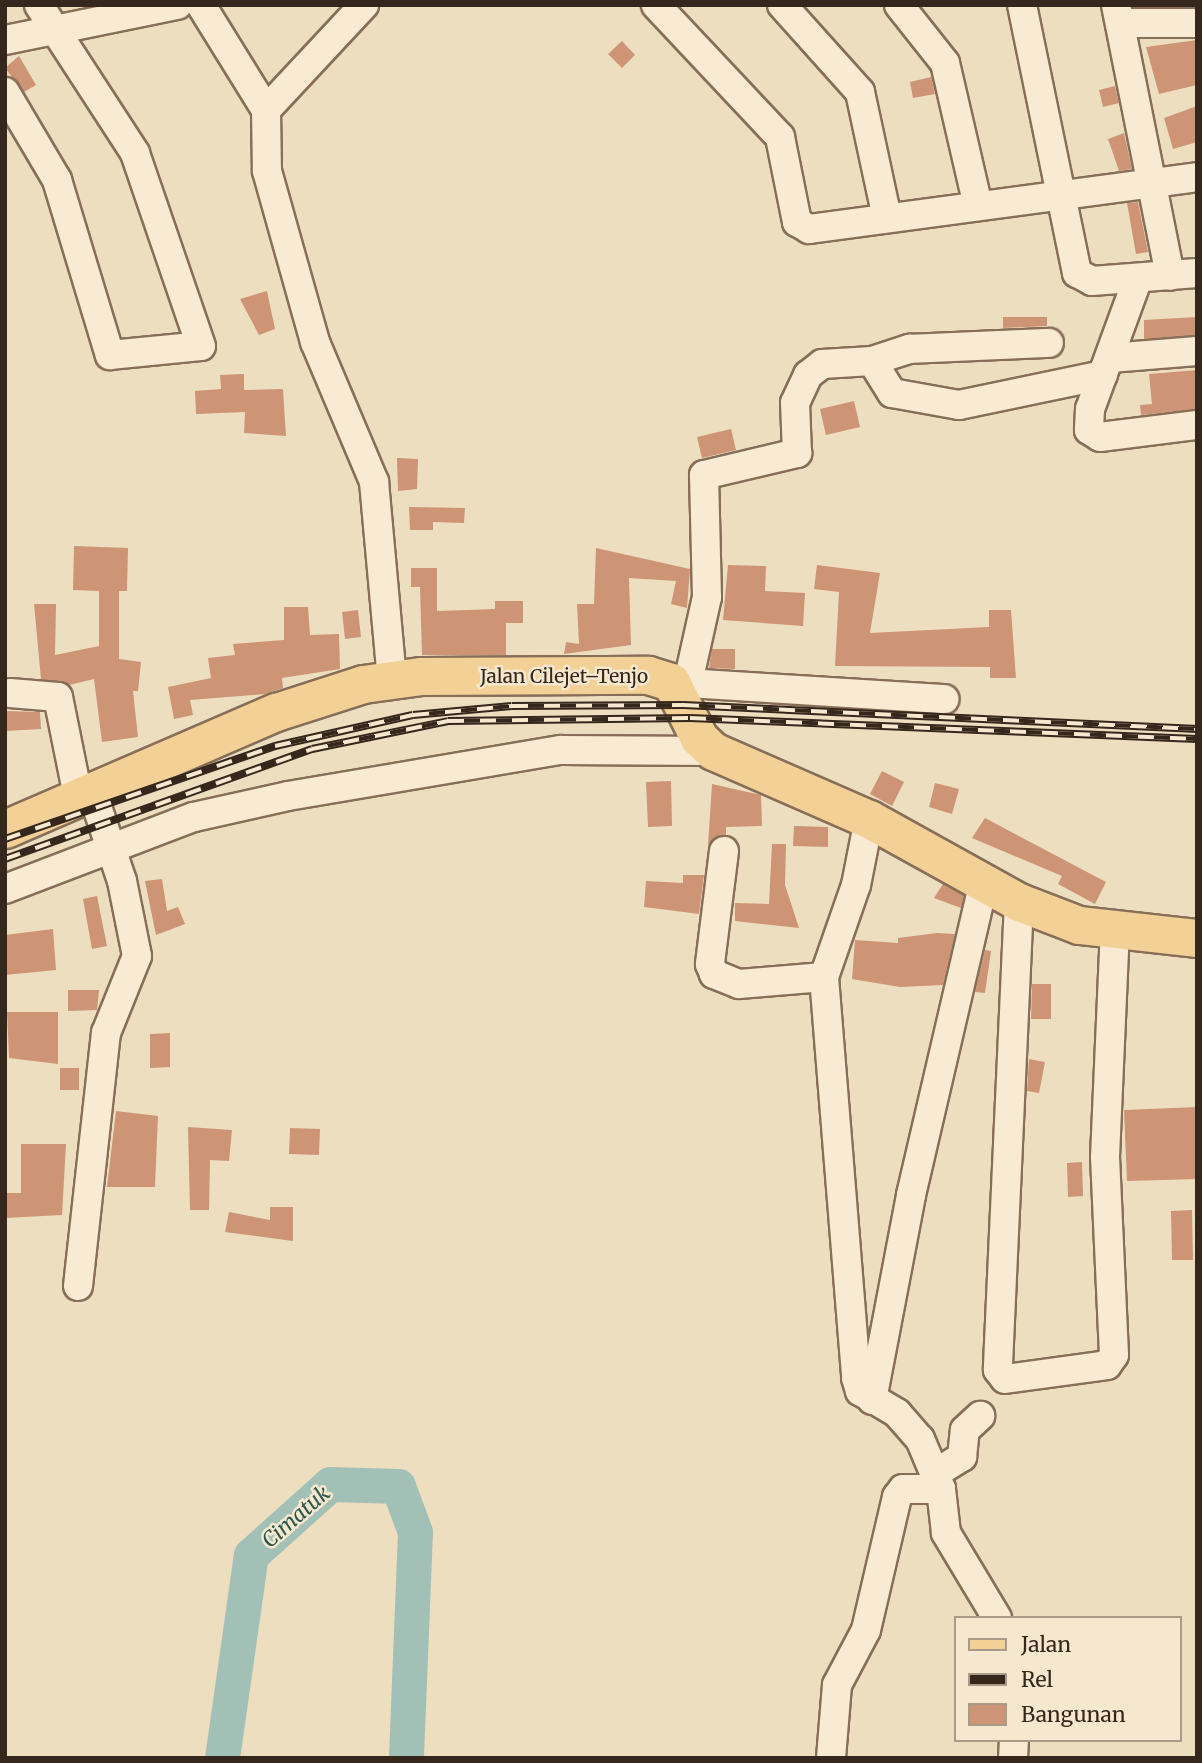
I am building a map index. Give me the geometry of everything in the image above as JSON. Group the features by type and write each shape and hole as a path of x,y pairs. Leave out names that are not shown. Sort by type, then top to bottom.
{"main road":[{"name":"Jalan Cilejet–Tenjo","path":"5,830 86,798 301,702 392,678 648,675 679,685 699,738 713,751 869,819 1019,902 1115,932 1197,937"}],"street":[{"path":"5,92 57,180 110,355 201,346 135,153 39,5"},
{"path":"5,40 177,5"},
{"path":"201,5 266,110 267,172 312,329 374,482 392,678"},
{"path":"266,110 364,5"},
{"path":"656,5 780,136 802,226 978,206 1154,179 1197,177"},
{"path":"782,5 860,92 887,218"},
{"path":"899,5 945,63 978,206"},
{"path":"1022,5 1077,273 1092,281 1184,274 1154,179 1118,14 1197,23"},
{"path":"1138,278 1090,409 1093,435 1197,425"},
{"path":"944,699 679,685 707,597 704,475 790,459 800,444 795,403 808,375 845,359 872,361 910,349 1049,343"},
{"path":"872,361 892,393 959,405 1106,367 1197,351"},
{"path":"10,693 58,696 86,798 111,848 137,956 106,1033 78,1286"},
{"path":"5,889 194,817 492,759 603,746 713,751"},
{"path":"869,819 856,885 824,977 856,1378 872,1400 909,1426 938,1481 946,1534 996,1616"},
{"path":"724,851 710,964 714,974 739,984 824,977"},
{"path":"872,1400 911,1195 984,881"},
{"path":"1019,902 998,1370 1005,1379 1107,1365 1114,1355 1105,1157 1115,932"},
{"path":"831,1758 837,1685 866,1630 897,1497 903,1489 938,1481 962,1457 965,1430 980,1416"}],"building":[{"path":"1197,40 1197,85 1159,94 1146,47"},
{"path":"622,41 635,55 622,68 608,54"},
{"path":"19,56 36,85 24,92 5,68"},
{"path":"931,77 935,94 913,98 910,82"},
{"path":"1115,86 1119,103 1103,107 1099,90"},
{"path":"1197,106 1197,142 1173,149 1164,118"},
{"path":"1124,133 1132,169 1119,171 1108,139"},
{"path":"1138,202 1148,252 1136,254 1127,203"},
{"path":"267,291 275,329 259,335 240,299"},
{"path":"1003,317 1047,317 1047,326 1003,328"},
{"path":"1197,317 1197,335 1144,339 1144,320"},
{"path":"1197,370 1197,409 1141,415 1140,405 1152,404 1149,374"},
{"path":"244,374 244,390 283,389 286,436 244,433 245,412 196,414 195,391 221,389 220,375"},
{"path":"854,401 860,427 826,435 820,409"},
{"path":"731,429 736,450 702,458 697,437"},
{"path":"397,458 418,459 417,489 398,491"},
{"path":"409,507 465,508 464,523 433,522 433,530 410,530"},
{"path":"74,546 128,548 127,591 119,591 119,659 141,662 138,691 133,691 138,737 102,742 94,679 69,685 41,679 34,604 56,604 55,655 99,646 99,591 73,590"},
{"path":"596,548 690,569 687,608 671,604 676,581 629,578 631,645 564,654 566,642 579,644 577,604 594,604"},
{"path":"728,565 766,566 765,591 805,593 803,626 723,620"},
{"path":"817,565 880,573 870,633 989,627 989,610 1011,610 1016,678 990,678 990,667 835,666 839,592 814,589"},
{"path":"411,568 437,568 437,611 495,609 495,601 523,601 523,623 506,623 506,655 422,655 420,587 411,587"},
{"path":"284,607 308,607 310,635 339,634 340,669 282,678 283,688 265,694 190,700 193,715 174,719 168,687 211,678 208,658 235,655 233,644 284,640"},
{"path":"358,610 361,637 345,639 342,612"},
{"path":"712,649 735,649 735,669 709,668"},
{"path":"5,711 40,712 41,729 5,731"},
{"path":"882,771 904,782 892,806 870,794"},
{"path":"671,781 672,826 648,827 646,782"},
{"path":"935,783 959,789 952,814 929,807"},
{"path":"712,784 761,795 762,826 726,827 726,835 708,845"},
{"path":"985,818 1106,882 1095,904 1058,884 1062,876 972,838"},
{"path":"794,826 828,827 828,847 793,846"},
{"path":"772,844 786,844 785,885 799,928 735,921 735,903 769,904"},
{"path":"683,875 704,875 699,914 644,907 646,881 683,883"},
{"path":"162,879 167,911 178,907 185,924 156,935 145,881"},
{"path":"943,884 964,895 961,908 934,898"},
{"path":"97,896 107,946 92,949 83,899"},
{"path":"53,929 56,970 5,975 5,935"},
{"path":"937,933 955,934 943,985 900,987 852,979 855,940 898,943 898,938"},
{"path":"985,950 991,951 985,993 975,992"},
{"path":"1032,984 1051,984 1051,1019 1031,1019"},
{"path":"68,990 99,990 97,1010 68,1011"},
{"path":"7,1012 58,1012 58,1064 9,1058"},
{"path":"170,1033 170,1067 150,1068 150,1034"},
{"path":"1029,1059 1045,1062 1039,1093 1027,1091"},
{"path":"60,1068 79,1068 79,1090 60,1090"},
{"path":"1197,1107 1197,1179 1127,1181 1124,1110"},
{"path":"116,1111 158,1116 155,1187 107,1187"},
{"path":"188,1127 232,1130 229,1161 210,1160 209,1210 190,1210"},
{"path":"290,1128 320,1129 319,1155 289,1154"},
{"path":"21,1144 66,1144 62,1215 5,1218 5,1193 21,1193"},
{"path":"1082,1162 1083,1196 1068,1197 1067,1163"},
{"path":"270,1207 293,1207 293,1241 225,1232 229,1212 270,1220"},
{"path":"1192,1210 1193,1260 1172,1260 1171,1211"}],"waterway":[{"name":"Cimatuk","path":"222,1758 251,1555 330,1484 398,1486 415,1532 406,1758"}],"railway":[{"path":"5,839 275,746 413,715 512,706 683,705 1197,729"},
{"path":"5,859 312,749 448,721 690,718 1197,739"}]}
